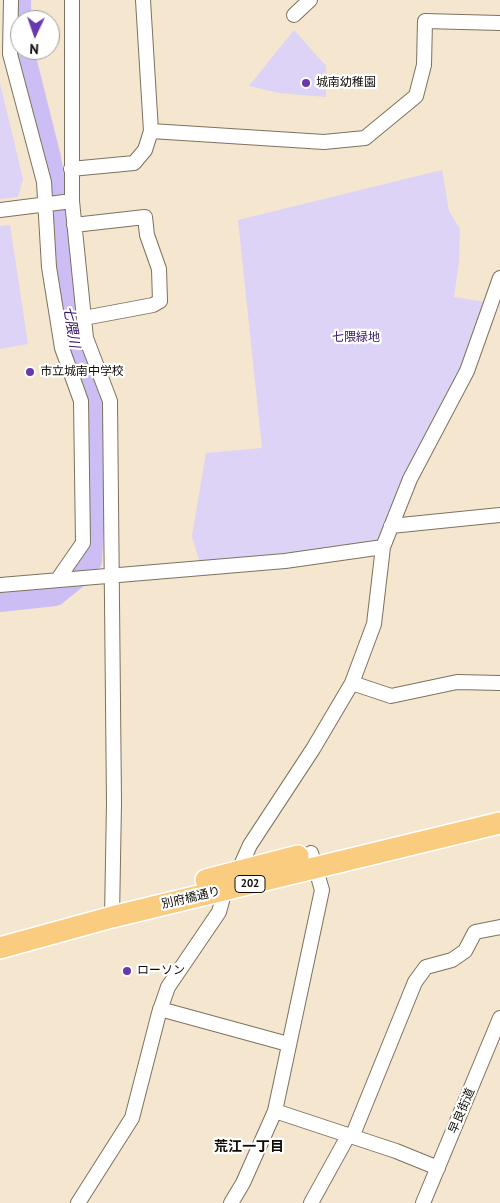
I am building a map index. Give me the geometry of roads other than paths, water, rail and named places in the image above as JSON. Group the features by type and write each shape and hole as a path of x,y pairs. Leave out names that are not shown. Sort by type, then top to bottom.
{"highway":[{"name":"別府橋通り","path":"0,932 112,910 312,860 500,809"},
{"name":"別府橋通り","path":"312,860 500,823"},
{"name":"別府橋通り","path":"0,948 112,910"}],"street":[{"path":"11,0 10,54 44,182 49,266 62,348 81,401 83,543 63,578"},
{"path":"72,0 71,169 74,225 86,338 110,401 114,803 112,910"},
{"path":"71,169 134,163 145,150 151,130 143,0"},
{"path":"294,15 310,0"},
{"path":"151,130 324,142 365,138 416,96 424,65 425,22 500,23"},
{"path":"0,210 72,202"},
{"path":"74,225 145,217 147,235 159,269 160,301 153,305 84,318"},
{"path":"82,1202 132,1118 160,1009 168,987 219,912 250,845 313,749 352,683 374,624 383,547 410,479 468,371 500,278"},
{"path":"391,526 500,515"},
{"path":"0,585 63,578 111,576 285,561 383,547"},
{"path":"352,683 391,696 457,682 500,683"},
{"path":"230,1203 243,1183 274,1112 322,890 312,860"},
{"path":"311,1203 350,1136 415,982 426,967 452,960 465,951 475,932 500,927"},
{"path":"160,1009 288,1044"},
{"name":"早良街道","path":"423,1203 500,1018"},
{"path":"274,1112 350,1136 438,1168"}],"waterway":[{"name":"七隈川","path":"19,0 19,10"},
{"name":"七隈川","path":"0,600 55,594 77,576 90,561 96,449 92,397 73,346 58,246 56,198 49,158 24,60"}],"place":[{"name":"城南幼稚園","path":"306,83"},
{"name":"市立城南中学校","path":"30,372"},
{"name":"ローソン","path":"127,971"}],"district":[{"name":"荒江一丁目","path":"249,1147"}],"park label":[{"name":"七隈緑地","path":"356,338"}]}
